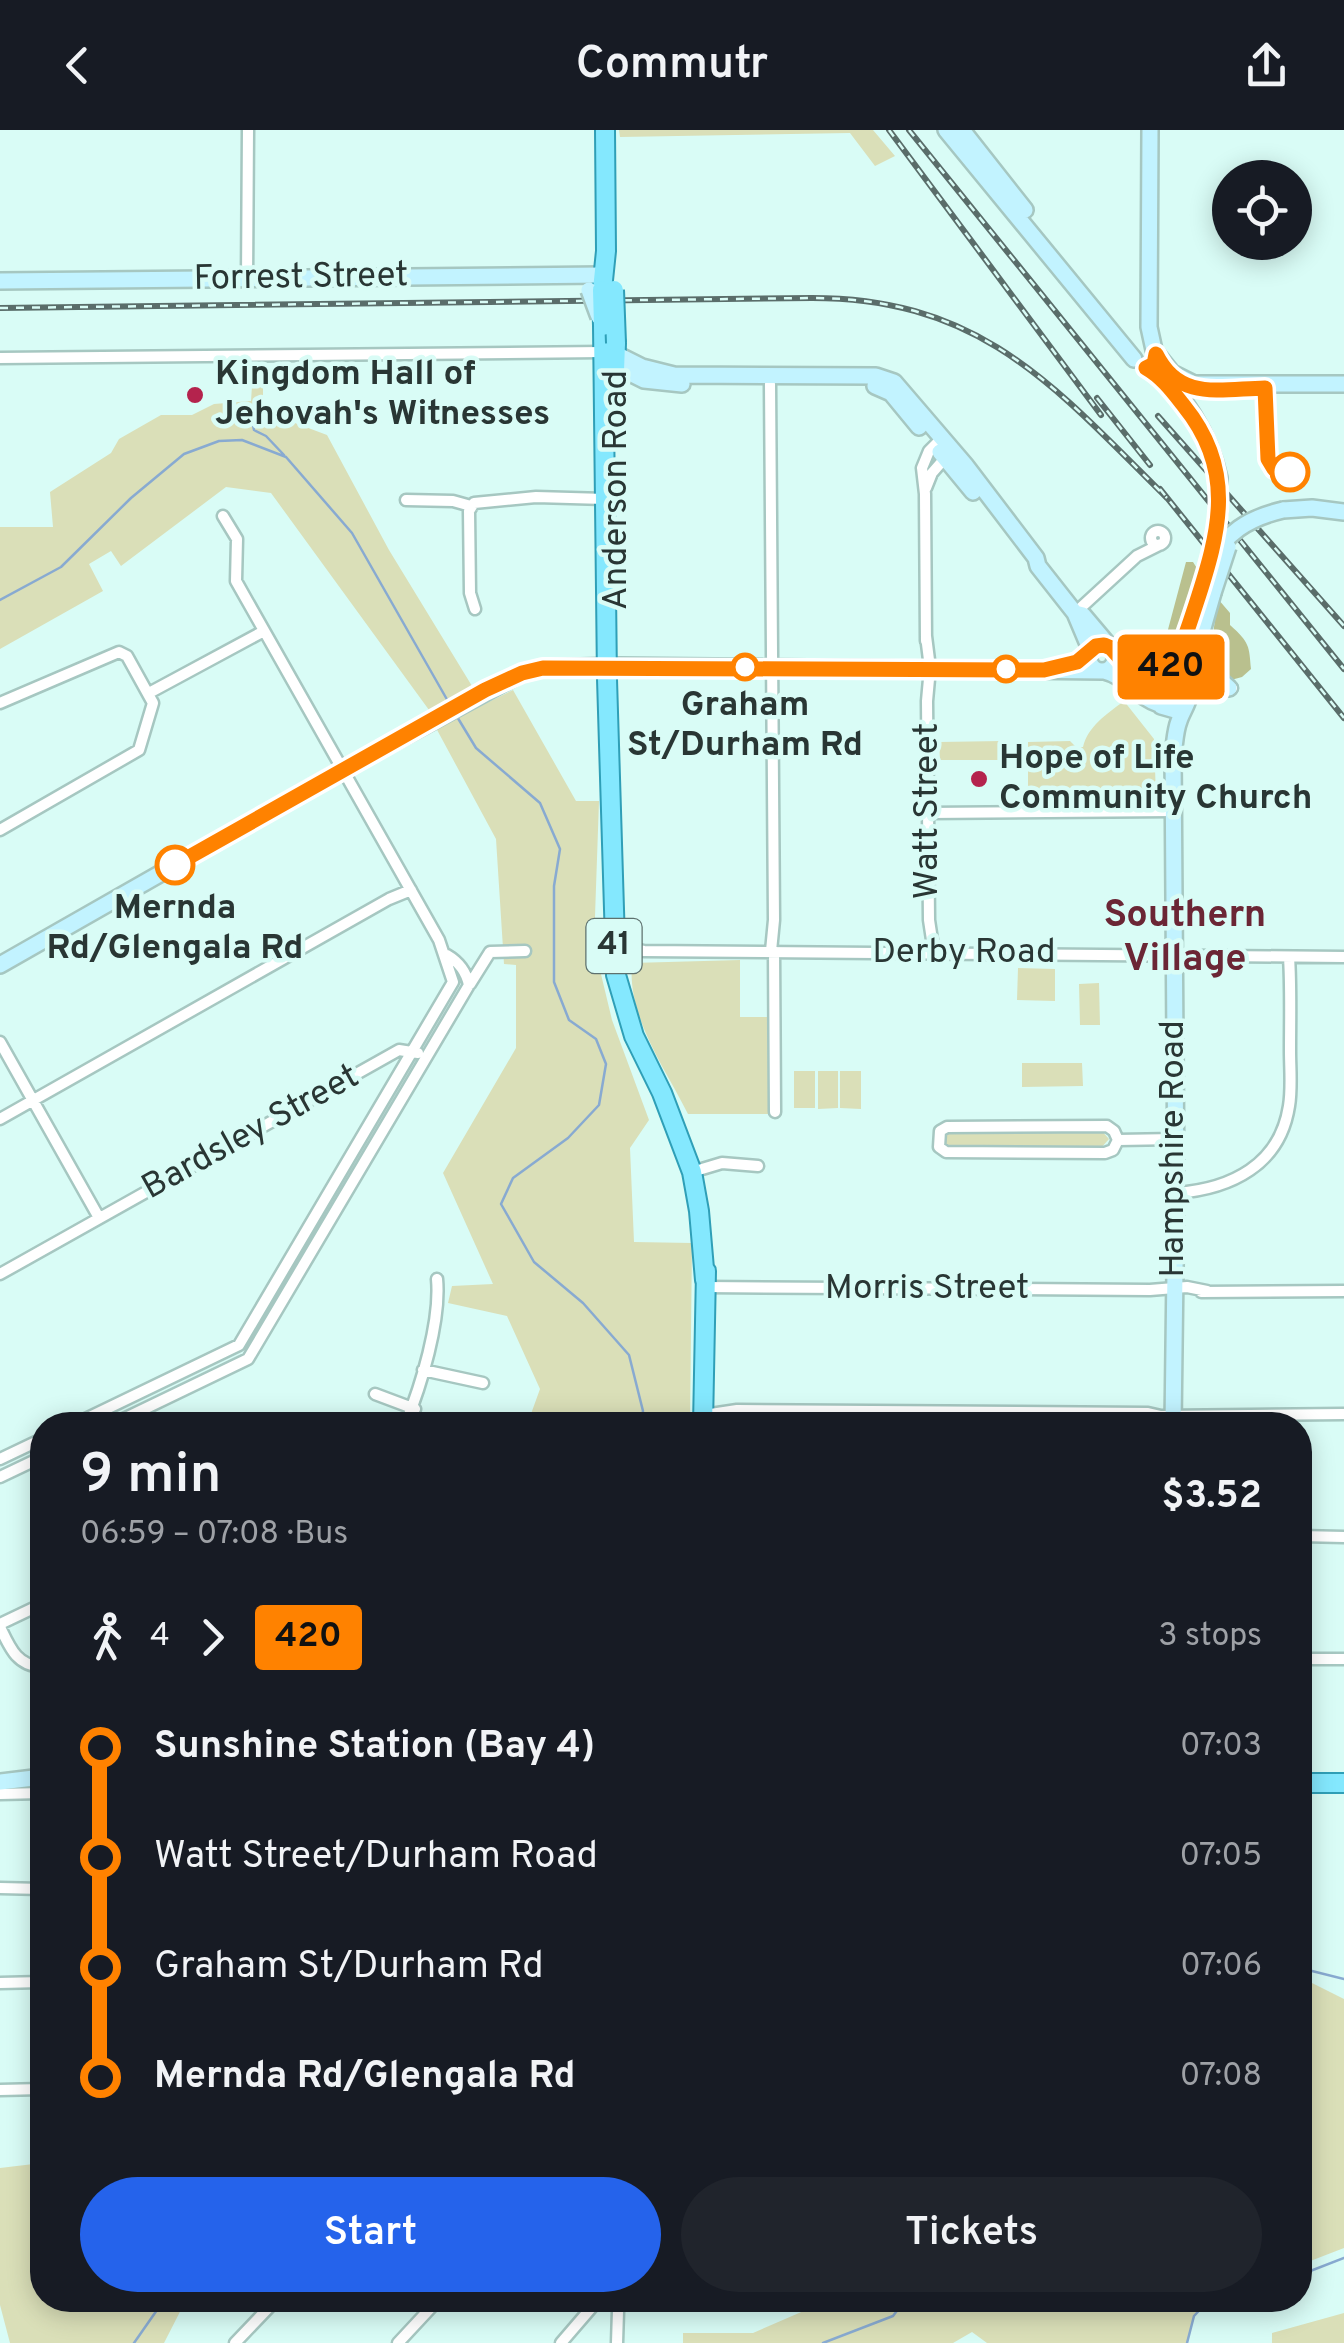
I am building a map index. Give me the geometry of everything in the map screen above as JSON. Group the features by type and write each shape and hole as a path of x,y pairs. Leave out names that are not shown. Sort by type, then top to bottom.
{"main road":[{"name":"Anderson Road","path":"605,130 604,284 614,391 609,500"},
{"name":"Anderson Road","path":"610,347 615,965 625,1014 697,1171 710,1224 704,1284 704,1412"},
{"path":"1312,1783 1344,1784"}],"street":[{"path":"248,130 250,278"},
{"path":"1145,354 1149,327 1150,130"},
{"path":"958,132 1120,333 1172,373 1194,384 1344,384"},
{"name":"Forrest Street","path":"0,281 572,276 604,284"},
{"path":"0,358 610,347 642,368 664,373 884,388 950,456 1031,563 1038,566 1072,610 1092,666 1103,671"},
{"path":"610,347 639,378 666,384"},
{"name":"Hampshire Road","path":"1145,354 1202,431 1218,478 1219,510 1200,637 1191,662 1173,754 1173,1412"},
{"path":"614,391 624,385 770,380"},
{"path":"770,380 775,1112"},
{"name":"Watt Street","path":"925,494 932,474 950,456"},
{"name":"Watt Street","path":"930,953 922,468 950,456"},
{"path":"406,500 453,501 470,506 481,501 536,496 609,500"},
{"path":"470,506 470,593 475,608"},
{"name":"Hampshire Road","path":"1162,680 1181,649 1220,544 1240,527 1284,510 1344,512"},
{"path":"1326,510 1344,522"},
{"path":"100,1412 239,1345 453,982 446,954 410,887 236,581 238,539 223,516"},
{"name":"Hampshire Road","path":"1208,580 1240,527"},
{"path":"1072,610 1157,539"},
{"path":"1072,610 1083,615 1134,674 1162,680 1178,677 1187,693"},
{"path":"151,695 264,632"},
{"path":"1200,637 1210,671 1227,688"},
{"path":"1044,670 1072,664 1104,645 1113,651"},
{"path":"1103,671 1114,665 1113,651"},
{"path":"0,703 113,652 127,656 151,695 152,710 139,750 0,830"},
{"path":"0,965 485,690 543,668 1103,671 1117,674 1140,696 1175,710 1187,693 1227,688"},
{"path":"1160,705 1155,694 1162,680"},
{"name":"Hampshire Road","path":"1160,705 1173,754"},
{"path":"928,810 1174,811"},
{"path":"0,1119 410,887"},
{"name":"Derby Road","path":"614,946 644,950 1344,958"},
{"name":"Derby Road","path":"615,965 644,950"},
{"path":"138,1412 248,1359 490,952 525,951"},
{"path":"446,954 458,961 469,985"},
{"path":"1176,1193 1206,1190 1238,1179 1259,1165 1276,1142 1290,1103 1289,957"},
{"path":"441,1005 454,1013"},
{"path":"0,1042 97,1214"},
{"name":"Bardsley Street","path":"0,1274 90,1225 97,1214 125,1204 399,1050 413,1050"},
{"path":"413,1050 427,1059"},
{"name":"Bardsley Street","path":"378,1062 396,1080"},
{"path":"947,1126 1107,1126 1118,1140 1113,1150 1104,1152 946,1152 939,1147 940,1132 947,1126"},
{"path":"1118,1140 1175,1140"},
{"path":"697,1171 734,1162 758,1166"},
{"path":"346,1163 360,1172"},
{"path":"413,1412 438,1305 437,1279"},
{"name":"Morris Street","path":"704,1284 1344,1291"},
{"path":"422,1374 483,1383"},
{"path":"375,1394 414,1409"},
{"path":"724,1412 1011,1412"},
{"path":"1312,1414 1344,1414"},
{"path":"0,1459 30,1445"},
{"path":"0,1477 30,1463"},
{"path":"1312,1536 1344,1537"},
{"path":"30,1610 0,1626 18,1660 30,1666"},
{"path":"1312,1659 1344,1659"},
{"path":"0,1771 30,1777"},
{"path":"0,1782 30,1779"},
{"path":"0,1794 30,1793"},
{"path":"0,1888 30,1889"},
{"path":"0,1983 30,1982"},
{"path":"0,2090 30,2089"},
{"path":"236,2343 265,2312"},
{"path":"398,2343 427,2312"},
{"path":"561,2343 590,2312"},
{"path":"612,2312 617,2318"},
{"path":"616,2312 617,2343"}],"green space":[{"path":"619,130 873,130 895,156 875,166 850,133 620,137"},
{"path":"253,370 263,372 263,411 327,435 389,550 472,686 429,710 271,493 226,487 121,566 111,551 89,564 103,591 0,649 0,527 53,527 50,492 111,453 119,439 161,415 192,415 214,404 251,401"},
{"path":"1186,562 1193,562 1200,573 1174,648 1164,665 1158,667"},
{"path":"1218,599 1230,613 1230,625 1245,641 1250,655 1251,669 1231,680 1213,669 1211,648"},
{"path":"513,690 576,801 599,801 594,945 612,1020 649,1120 630,1148 634,1242 692,1243 690,1412 532,1412 540,1389 507,1316 448,1303 452,1286 493,1284 443,1173 516,1048 516,965 504,964 496,839 436,728"},
{"path":"1124,701 1154,739 1156,797 1028,798 1028,742 1070,741 1083,747 1094,727"},
{"path":"1002,741 1002,760 940,760 939,742"},
{"path":"740,960 740,1017 768,1017 769,1114 688,1114 641,1022 635,1003 632,963"},
{"path":"1018,968 1055,969 1055,1001 1017,1000"},
{"path":"1099,983 1100,1025 1080,1025 1079,984"},
{"path":"1022,1063 1082,1063 1083,1086 1022,1087"},
{"path":"794,1071 815,1071 815,1108 794,1108"},
{"path":"818,1071 838,1071 838,1108 818,1109"},
{"path":"840,1071 861,1071 861,1109 840,1108"},
{"path":"1101,1130 1109,1139 1101,1148 944,1144 946,1131"},
{"path":"1312,1983 1344,1999 1344,2248 1312,2260"},
{"path":"30,2164 30,2312 180,2312 164,2343 10,2343 0,2305 0,2168"},
{"path":"801,2312 1198,2312 1187,2343 987,2343 972,2332 953,2343 683,2343 683,2333 753,2333"},
{"path":"1344,2313 1344,2343 1272,2343 1272,2333"}],"waterway":[{"path":"250,411 254,430 266,436 284,455"},
{"path":"0,600 61,567 131,498 184,454 219,441 242,440 286,457 352,533 449,703"},
{"path":"456,715 476,748 540,803 560,849 554,886 554,982 569,1020 596,1039 606,1064 599,1105 568,1138 513,1178 501,1204 534,1262 583,1303 629,1355 643,1412"},
{"path":"1312,1971 1344,1979"},
{"path":"1312,2270 1344,2258"},
{"path":"134,2343 156,2312"},
{"path":"823,2343 896,2312"},
{"path":"1187,2343 1198,2312"}],"railway":[{"path":"889,130 1101,415"},
{"path":"909,130 1344,669"},
{"path":"0,308 812,298 871,302 923,314 970,332 1011,356 1088,420 1167,498"},
{"path":"1097,398 1150,465"},
{"path":"1158,416 1344,626"},
{"path":"1160,489 1344,718"}],"bus line":[{"name":"420","path":"175,865 485,690 543,668 1044,670 1077,662 1096,646 1104,645 1134,674 1161,680 1181,649 1204,582 1220,492 1212,452 1202,431 1168,386 1146,368 1154,364 1156,354 1169,376 1192,388 1265,388 1268,459 1274,469 1290,472"}],"place":[{"name":"Kingdom Hall of Jehovah's Witnesses","path":"195,395"},
{"name":"Graham St/Durham Rd","path":"745,667"},
{"name":"Hope of Life Community Church","path":"979,779"},
{"name":"Mernda Rd/Glengala Rd","path":"175,865"}],"district":[{"name":"Southern Village","path":"1185,938"}]}
